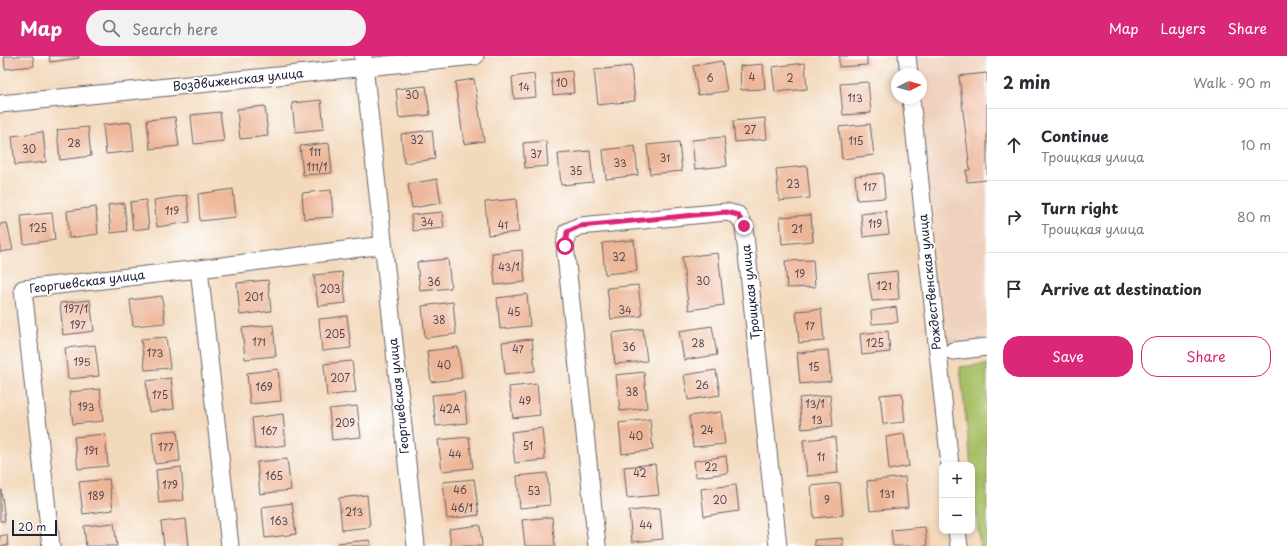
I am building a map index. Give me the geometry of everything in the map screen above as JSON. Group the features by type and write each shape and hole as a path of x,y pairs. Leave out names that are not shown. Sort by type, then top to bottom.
{"street":[{"name":"Воздвиженская улица","path":"0,104 363,62 475,56"},
{"path":"907,56 908,68"},
{"name":"Георгиевская улица","path":"363,62 416,546"},
{"name":"Рождественская улица","path":"912,104 950,462"},
{"name":"Троицкая улица","path":"598,546 565,246 567,232 580,226 726,212 738,215 744,226 778,546"},
{"name":"Георгиевская улица","path":"51,546 23,289 199,269 383,245"},
{"path":"199,269 230,546"},
{"path":"953,351 987,347"},
{"path":"957,534 959,546"}],"shaded area":[{"path":"915,56 987,56 987,340 947,345 921,104 927,104 927,68 916,68"}],"green space":[{"path":"987,364 987,546 980,546 975,503 975,462 971,462 960,367"}],"building":[{"path":"4,56 33,56 34,66 5,69"},
{"path":"49,56 79,56 79,58 50,62"},
{"path":"839,56 867,56 867,65 839,67"},
{"path":"722,61 727,91 698,95 693,66"},
{"path":"805,63 807,89 775,92 772,67"},
{"path":"763,64 765,89 741,90 740,66"},
{"path":"631,66 635,101 598,105 594,70"},
{"path":"572,71 574,93 553,95 551,73"},
{"path":"987,73 987,180 967,182 966,170 970,170 959,76"},
{"path":"534,74 536,97 514,99 512,77"},
{"path":"474,79 484,141 464,144 455,82"},
{"path":"868,82 871,113 843,115 840,84"},
{"path":"426,86 430,115 399,118 396,89"},
{"path":"321,100 324,129 295,132 292,103"},
{"path":"265,106 268,136 240,139 237,109"},
{"path":"220,112 224,141 194,144 191,115"},
{"path":"175,117 179,146 150,149 147,120"},
{"path":"765,118 767,139 735,142 733,121"},
{"path":"131,122 134,151 106,154 103,125"},
{"path":"870,124 874,155 842,159 839,127"},
{"path":"88,127 91,156 60,160 57,130"},
{"path":"432,130 435,159 404,163 401,134"},
{"path":"43,132 46,162 15,165 12,136"},
{"path":"724,137 727,166 695,169 692,140"},
{"path":"546,141 548,166 525,168 523,143"},
{"path":"679,142 682,171 650,174 647,145"},
{"path":"329,143 332,173 303,175 300,146"},
{"path":"635,146 638,175 606,179 603,150"},
{"path":"590,151 593,182 561,185 558,154"},
{"path":"807,166 810,198 779,201 776,169"},
{"path":"883,173 885,198 857,200 855,176"},
{"path":"437,179 441,203 412,208 408,184"},
{"path":"233,189 236,217 200,221 198,194"},
{"path":"331,190 333,217 304,219 302,193"},
{"path":"187,195 190,222 157,227 154,200"},
{"path":"516,199 519,232 488,235 485,202"},
{"path":"146,200 149,228 133,230 130,202"},
{"path":"124,203 127,231 111,233 108,205"},
{"path":"96,207 98,234 69,238 67,211"},
{"path":"886,211 889,234 863,237 861,214"},
{"path":"442,212 444,228 413,231 411,215"},
{"path":"52,213 55,240 24,244 21,216"},
{"path":"811,215 813,241 782,244 780,217"},
{"path":"7,223 13,250 0,252 0,224"},
{"path":"634,240 637,271 605,274 602,243"},
{"path":"522,250 525,282 495,285 492,253"},
{"path":"718,253 724,305 689,310 682,257"},
{"path":"448,259 451,288 420,291 417,262"},
{"path":"813,260 815,287 787,288 785,261"},
{"path":"897,271 899,299 872,301 868,274"},
{"path":"342,272 346,303 318,306 314,275"},
{"path":"268,280 271,311 240,315 237,283"},
{"path":"638,285 642,316 611,319 607,288"},
{"path":"527,294 530,326 500,329 497,298"},
{"path":"162,296 165,323 133,326 130,300"},
{"path":"90,300 94,331 63,335 60,303"},
{"path":"453,302 456,334 425,338 422,306"},
{"path":"896,307 898,322 872,324 871,311"},
{"path":"821,309 824,341 799,343 796,311"},
{"path":"347,316 351,348 322,351 319,319"},
{"path":"273,325 276,356 245,359 242,328"},
{"path":"712,326 717,355 684,360 679,331"},
{"path":"643,329 647,361 615,364 612,333"},
{"path":"888,331 890,352 862,355 860,334"},
{"path":"166,337 170,368 145,370 141,339"},
{"path":"532,339 535,371 505,374 502,342"},
{"path":"95,345 99,376 68,379 65,348"},
{"path":"458,347 462,378 431,382 427,351"},
{"path":"828,350 831,381 800,384 797,353"},
{"path":"352,361 356,392 327,396 324,364"},
{"path":"278,369 281,401 250,404 247,373"},
{"path":"716,370 720,395 688,400 684,375"},
{"path":"644,372 647,408 620,411 616,375"},
{"path":"171,378 174,409 149,412 146,381"},
{"path":"537,384 540,415 513,418 509,387"},
{"path":"100,389 103,421 73,424 69,392"},
{"path":"464,392 467,423 436,426 432,395"},
{"path":"902,393 905,422 883,424 880,395"},
{"path":"830,395 833,426 802,429 799,398"},
{"path":"357,406 361,437 332,440 329,409"},
{"path":"721,412 725,444 693,447 689,416"},
{"path":"283,414 286,445 255,449 252,418"},
{"path":"650,419 653,450 622,454 619,423"},
{"path":"542,428 545,460 515,463 511,432"},
{"path":"177,430 180,461 155,464 152,432"},
{"path":"105,434 108,466 78,469 74,437"},
{"path":"904,434 909,466 889,470 886,437"},
{"path":"469,437 473,468 442,471 438,440"},
{"path":"835,437 838,473 807,476 803,440"},
{"path":"726,456 728,473 696,477 694,461"},
{"path":"287,459 291,490 260,494 257,462"},
{"path":"655,464 659,495 627,498 624,467"},
{"path":"181,467 184,500 159,503 156,470"},
{"path":"547,473 550,505 520,508 517,476"},
{"path":"905,477 908,507 870,511 867,481"},
{"path":"109,479 113,510 83,514 79,482"},
{"path":"474,479 479,515 447,519 443,482"},
{"path":"840,483 843,515 814,518 811,486"},
{"path":"736,485 739,511 704,516 701,489"},
{"path":"1,489 5,521 0,521"},
{"path":"367,495 370,527 342,530 339,498"},
{"path":"292,503 296,534 265,538 262,507"},
{"path":"660,508 663,539 632,542 629,511"},
{"path":"552,517 555,546 525,546 522,520"},
{"path":"186,519 189,546 164,546 161,522"},
{"path":"114,523 117,546 86,546 84,526"},
{"path":"480,525 482,546 451,546 449,529"},
{"path":"925,527 927,546 893,546 891,530"},
{"path":"7,535 8,546 0,546 0,536"},
{"path":"842,538 843,546 815,546 814,540"},
{"path":"370,540 371,546 338,546 338,543"}],"route":[{"path":"565,246 567,232 580,226 726,212 738,215 744,226"}]}
